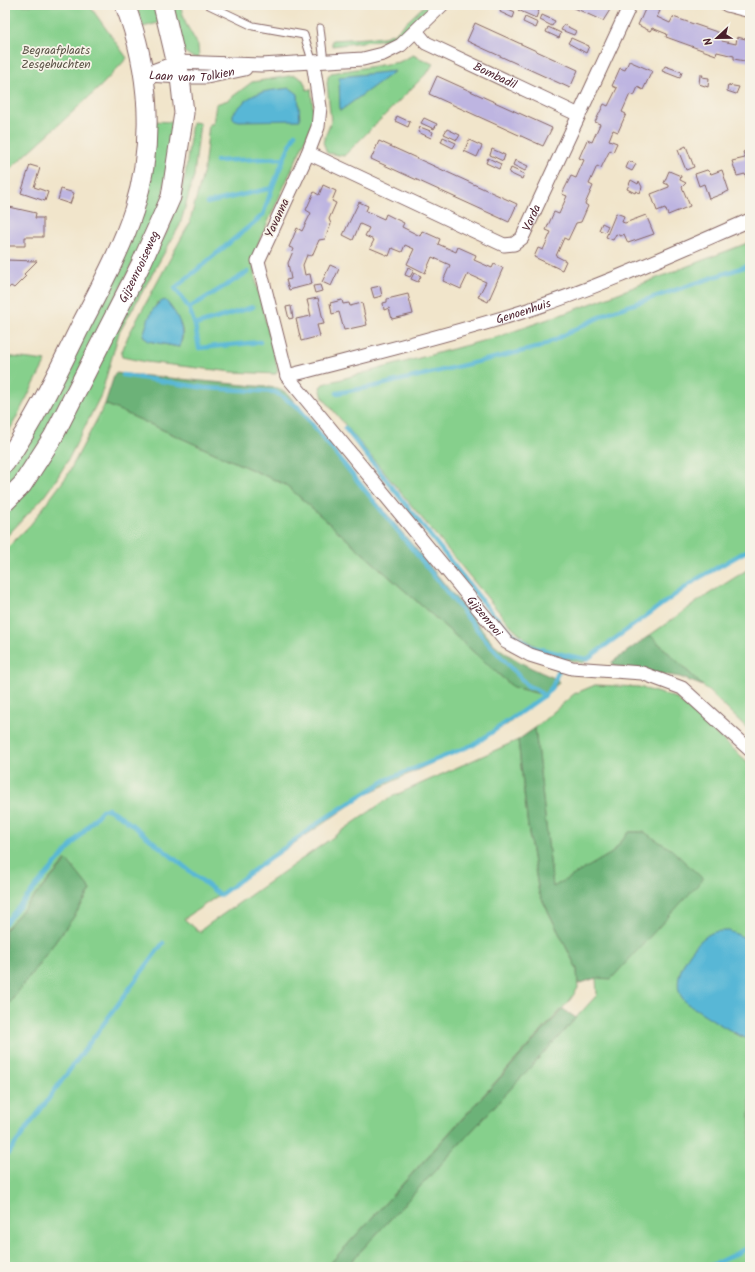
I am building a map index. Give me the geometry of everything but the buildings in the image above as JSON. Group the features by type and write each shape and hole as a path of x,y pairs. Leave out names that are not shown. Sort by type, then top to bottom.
{"main road":[{"path":"5,463 23,437 66,356 123,240 132,215 143,164 147,113 144,74 135,32 125,5"},
{"name":"Gijzenrooiseweg","path":"5,502 22,485 53,437 141,264 171,197 184,113 178,70 163,5"}],"street":[{"name":"Laan van Tolkien","path":"144,74 178,70 363,59 383,54 401,44 442,5"},
{"name":"Varda","path":"308,153 504,245 514,244 522,238 630,5"},
{"path":"727,5 750,10"},
{"name":"Bombadil","path":"416,31 426,43 579,115"},
{"name":"Yavanna","path":"287,376 258,261 308,153 318,127 320,107 319,62"},
{"name":"Genoenhuis","path":"287,376 414,343 525,311 630,272 750,220"},
{"name":"Gijzenrooi","path":"287,376 506,642 530,655 572,668 642,673 682,688 750,750"}],"lane":[{"path":"209,5 253,26 304,35 319,62"},
{"path":"319,62 320,28"}],"green space":[{"name":"Begraafplaats Zesgehuchten","path":"5,5 89,5 127,58 100,87 9,170 5,168"},
{"path":"136,5 157,5 162,22 143,27"},
{"path":"167,5 180,5 186,24 198,45 199,58 192,57 183,51"},
{"path":"425,5 431,5 395,38 332,46 332,40 384,37 395,33"},
{"path":"413,55 433,64 428,72 344,156 327,153 323,142 331,122 327,83 328,77 331,73 399,62"},
{"path":"295,75 303,80 307,90 311,89 314,117 311,127 258,244 253,263 257,287 278,370 276,374 233,372 146,362 122,357 121,354 128,336 189,224 204,170 209,124 213,124 216,104 228,100 252,82","holes":["158,302 174,316 181,327 182,339 179,347 148,341 143,335 151,314"]},
{"path":"151,121 175,122 161,205 48,436 5,497 5,472 118,264"},
{"path":"192,122 200,123 194,176 180,225 119,333 101,395 68,460 42,499 5,538 5,511 169,228 185,177"},
{"path":"750,242 750,548 697,580 583,663 539,648 522,636 504,618 323,398 320,387 323,384 497,337 577,309"},
{"path":"5,356 46,361 5,439"},
{"path":"115,373 278,388 287,393 494,644 524,664 557,679 559,683 544,695 513,687 286,485 105,404"},
{"path":"105,404 286,485 513,687 544,695 508,724 481,740 366,794 184,919 201,933 201,930 209,924 389,798 518,740 528,827 539,893 577,969 578,988 570,1000 327,1267 5,1267 5,1009 73,918 91,890 66,860 5,930 5,550 31,524 67,476"},
{"path":"750,568 750,731 650,635 704,597"},
{"path":"650,635 703,686 680,677 614,666 612,662"},
{"path":"595,685 639,687 676,698 750,764 750,945 743,937 733,1033 750,1040 750,1267 346,1267 597,995 596,978 644,832 629,832 612,853 553,888 535,728 574,694"},
{"path":"535,728 553,887 612,853 629,832 644,832 672,850 703,879 611,979 596,978 578,984 577,969 539,893 528,827 518,740"},
{"path":"67,860 91,890 73,918 5,1009 5,930"},
{"path":"563,1009 576,1018 346,1267 327,1267"}],"water":[{"path":"395,71 340,111 339,77"},
{"path":"290,88 298,94 300,120 239,121 233,119 233,114 246,100 252,96 264,92"},
{"path":"165,300 180,322 182,334 179,347 148,341 143,335 153,309 160,302"},
{"path":"729,931 743,937 750,945 750,1040 736,1034 689,1005 685,1002 679,992 678,982 680,972 691,952 698,943 706,936 714,932"}],"waterway":[{"path":"216,161 284,158 295,134"},
{"path":"207,203 272,188 284,158"},
{"path":"248,272 189,308 175,288 263,215 272,188"},
{"path":"337,393 376,386 540,347 610,312 750,265"},
{"path":"189,308 195,325 253,307"},
{"path":"195,325 199,348 260,342"},
{"path":"123,375 205,388 275,392 298,407 488,643 528,686 536,689 544,696"},
{"path":"5,923 102,810 108,809 122,817 220,895 321,821 386,780 475,744 544,696 552,687 565,655 532,647 513,634 490,611 345,428"},
{"path":"565,655 587,659 697,579 750,549"},
{"path":"5,1158 163,943"},
{"path":"708,1267 750,1247"}]}
